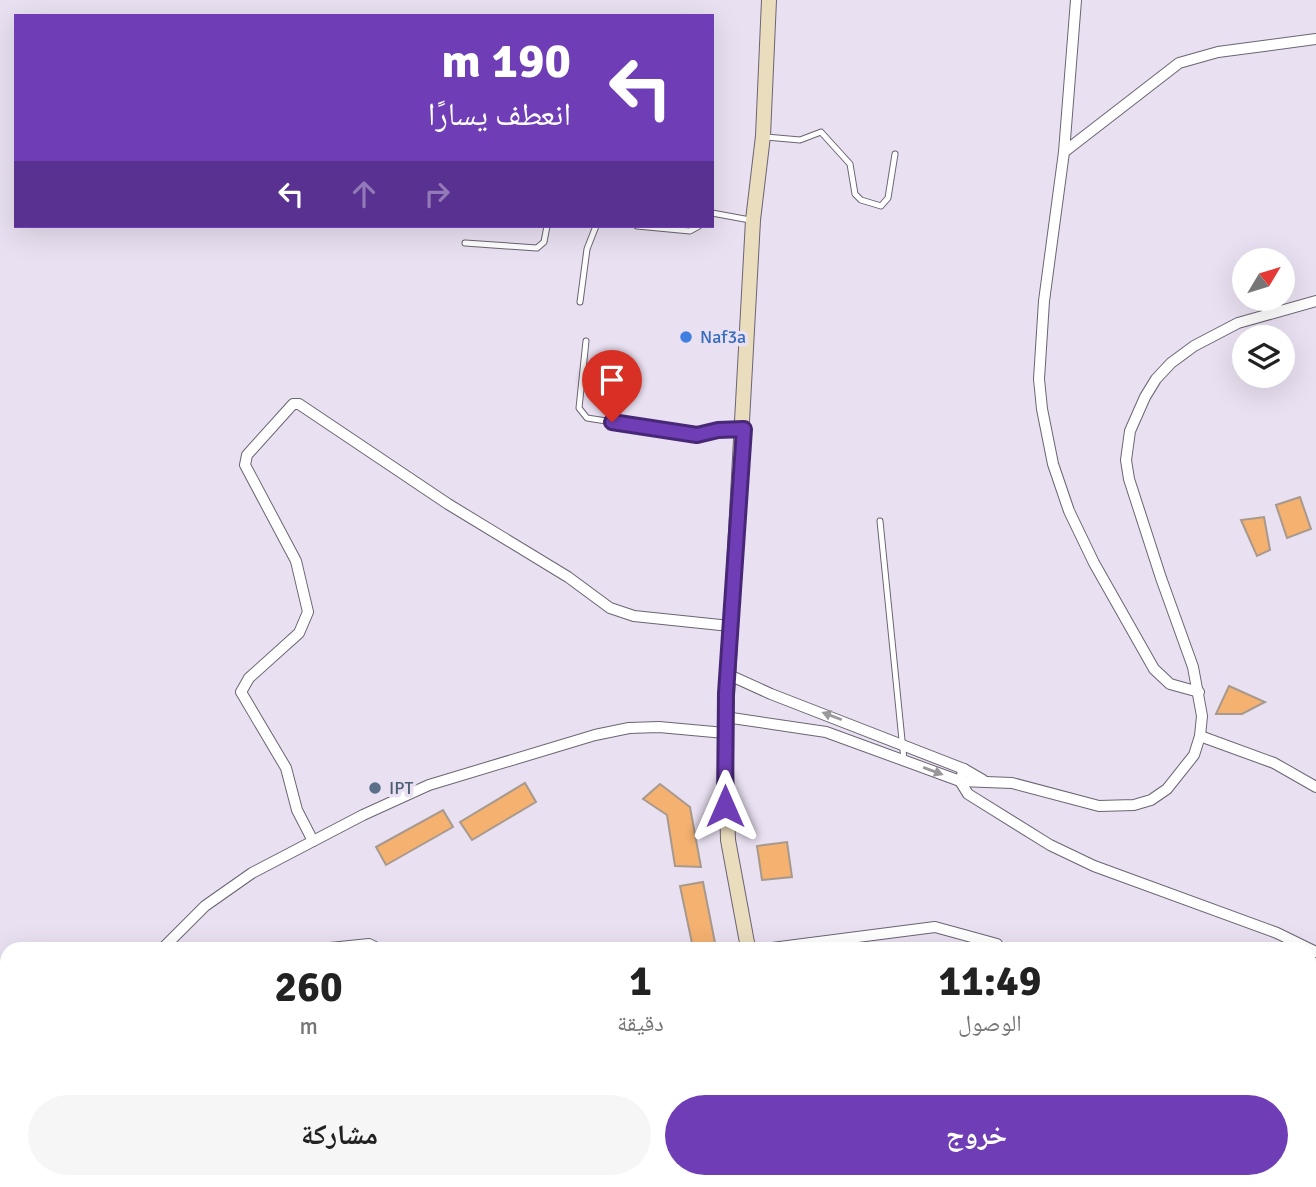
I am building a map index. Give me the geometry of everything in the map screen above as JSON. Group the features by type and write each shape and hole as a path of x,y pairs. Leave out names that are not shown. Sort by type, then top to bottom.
{"main road":[{"path":"747,942 730,865 725,806 725,718 744,429 754,220 763,136 769,0"}],"street":[{"path":"1076,0 1064,152 1047,275 1039,379 1050,453 1069,511 1094,563 1154,669 1170,684 1199,692"},
{"path":"1064,152 1179,63 1218,52 1316,39"},
{"path":"725,718 826,732 960,781 1021,785 1100,806 1134,805 1151,800 1167,789 1194,755 1200,736 1199,692 1129,479 1126,460 1130,431 1156,379 1171,363 1194,346 1238,323 1316,301"},
{"path":"313,841 297,810 286,768 241,692 248,678 299,633 307,620 308,612 296,561 245,465 247,455 293,404 299,404 338,429 448,504 540,559 619,613 634,617 730,626"},
{"path":"727,674 964,769 986,781"},
{"path":"169,942 191,918 223,891 313,841 401,797 437,783 595,735 629,728 659,727 725,733"},
{"path":"864,745 869,730"},
{"path":"1200,736 1274,763 1316,787"},
{"path":"960,781 964,769"},
{"path":"960,781 975,799 1061,850 1122,877 1295,942"},
{"path":"821,942 935,928 990,942"}],"lane":[{"path":"763,136 800,140 821,132 850,164 855,194 861,200 881,206 888,198 895,154"},
{"path":"714,213 754,220"},
{"path":"465,243 537,248 544,242 547,228"},
{"path":"580,302 587,249 595,228"},
{"path":"655,228 690,232 696,228"},
{"path":"586,341 579,408 587,418 697,435 718,430 744,429"},
{"path":"880,521 904,760"}],"building":[{"path":"1300,497 1311,529 1287,538 1276,505"},
{"path":"1264,517 1270,550 1257,556 1241,520"},
{"path":"1229,686 1265,702 1242,714 1216,714"},
{"path":"525,783 536,802 472,840 460,822"},
{"path":"660,784 690,807 701,867 675,866 667,815 643,799"},
{"path":"443,810 453,827 386,865 376,847"},
{"path":"787,842 792,877 762,880 757,846"},
{"path":"703,882 715,942 692,942 680,886"}],"place":[{"name":"Naf3a","path":"686,337"},
{"name":"IPT","path":"375,788"}],"route":[{"path":"612,422 697,435 718,430 744,429 726,693 725,806"}]}
